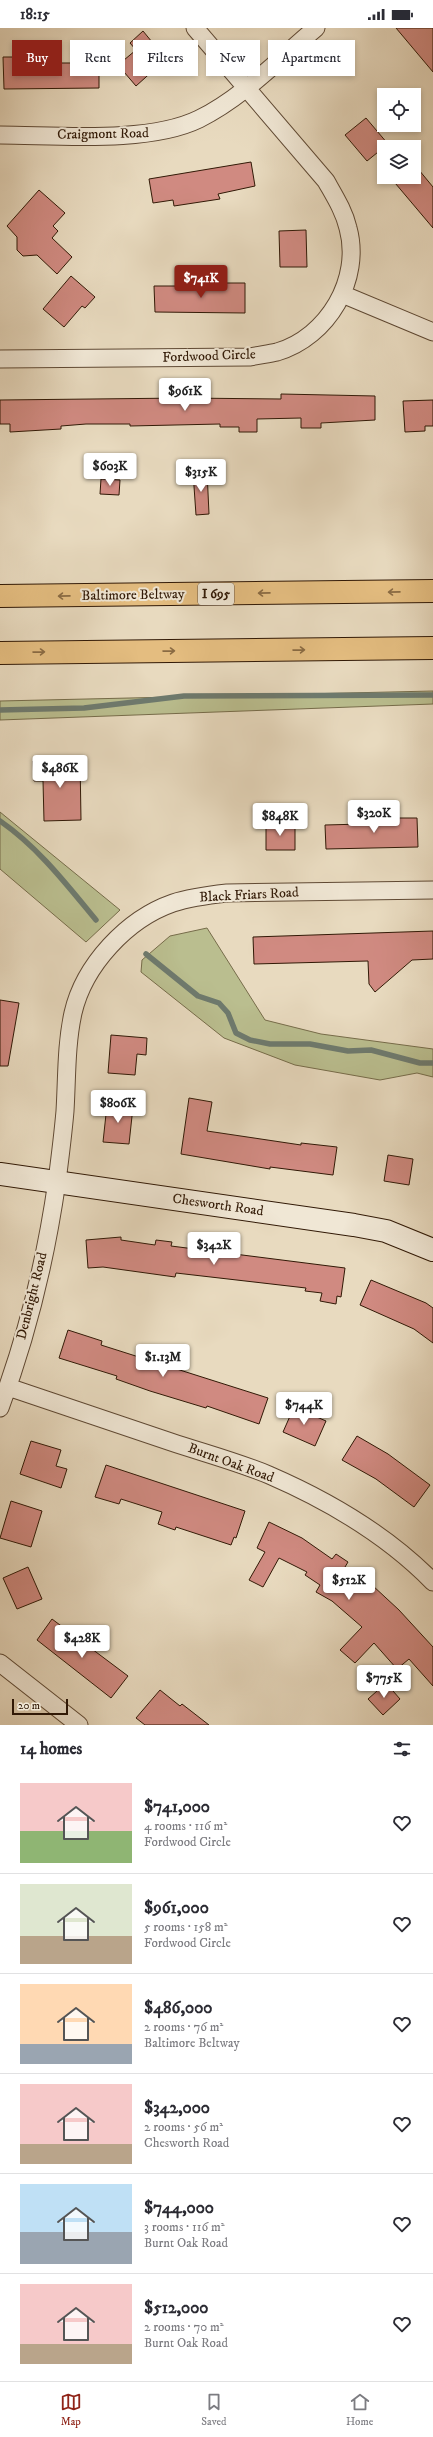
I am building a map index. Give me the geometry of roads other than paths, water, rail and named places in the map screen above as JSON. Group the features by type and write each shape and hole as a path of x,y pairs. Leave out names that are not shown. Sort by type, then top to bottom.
{"highway":[{"name":"Baltimore Beltway","path":"0,596 433,591"},
{"path":"0,653 433,648"}],"street":[{"name":"Fordwood Circle","path":"0,359 250,357 278,352 299,342 319,327 342,294 349,274 351,253 349,229 341,205 326,182 195,28"},
{"name":"Craigmont Road","path":"0,136 122,135 156,133 198,120 245,88 316,28"},
{"path":"342,294 433,332"},
{"name":"Black Friars Road","path":"57,1182 65,1113 69,1045 74,1012 82,988 94,966 128,930 172,903 197,896 227,893 433,890"},
{"name":"Chesworth Road","path":"0,1174 354,1225 386,1232 433,1250"},
{"name":"Denbright Road","path":"0,1408 8,1387 38,1281 57,1182"},
{"name":"Burnt Oak Road","path":"8,1387 268,1475 312,1495 351,1518 389,1544 417,1566 433,1582"},
{"path":"0,1663 79,1725"}],"waterway":[{"path":"0,710 84,708 184,696 433,695"},
{"path":"0,821 14,831 39,855 63,880 96,920"},
{"path":"146,954 198,996 219,1003 228,1013 236,1033 250,1040 270,1044 310,1044 348,1051 371,1050 420,1063 433,1063"}]}
